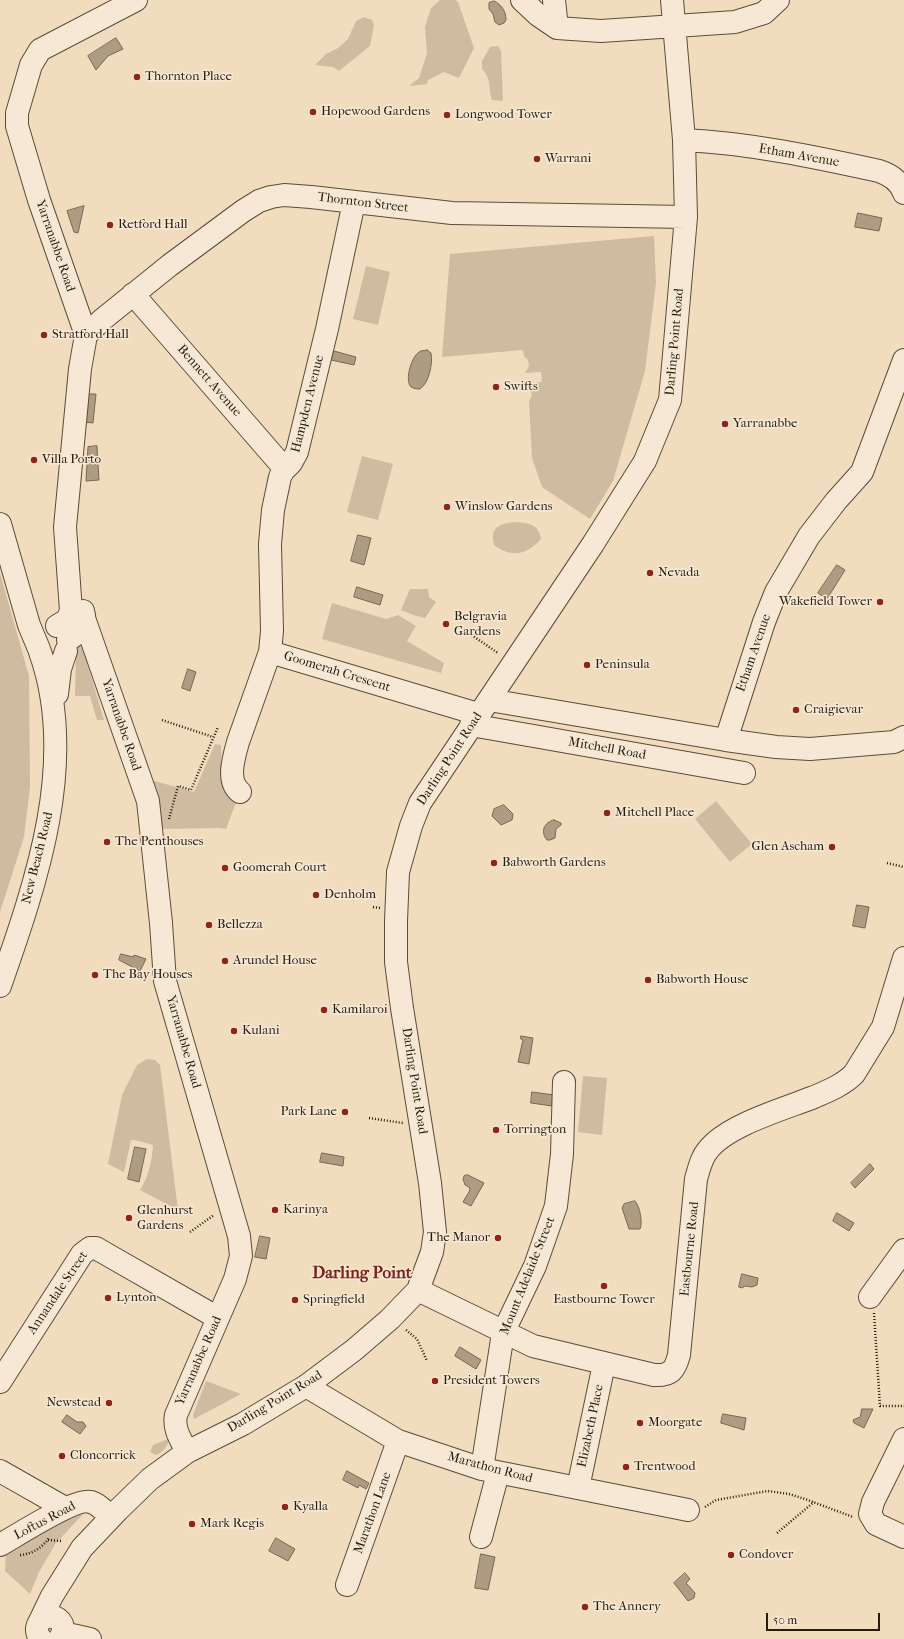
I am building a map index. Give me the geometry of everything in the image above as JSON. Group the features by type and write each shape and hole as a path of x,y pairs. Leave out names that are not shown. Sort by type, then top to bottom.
{"street":[{"name":"Yarranabbe Road","path":"136,0 40,50 30,65 17,113 17,126 39,200 86,335 80,369 66,513 66,554 77,587 66,631 148,801 166,981 239,1236 241,1256 235,1279 176,1415 175,1423 177,1432 187,1452"},
{"path":"522,0 557,28 601,31 735,22 764,14 778,0"},
{"path":"554,0 557,28"},
{"name":"Darling Point Road","path":"48,1632 45,1608 82,1548 150,1479 187,1452 242,1424 306,1386 354,1350 390,1318 418,1290 432,1252 435,1232 430,1183 396,962 398,872 411,826 420,803 593,544 645,461 670,400 686,217 684,140 672,0"},
{"name":"Etham Avenue","path":"684,140 709,141 784,152 879,171 890,175 898,182 904,193"},
{"name":"Thornton Street","path":"86,335 133,294 243,210 263,199 284,195 452,213 686,217"},
{"name":"Hampden Avenue","path":"270,652 272,639 270,529 278,484 281,473 292,463 296,452 327,329 354,202"},
{"name":"Bennett Avenue","path":"133,294 285,469"},
{"name":"Etham Avenue","path":"726,740 764,622 776,592 809,536 836,501 862,472 904,360"},
{"name":"New Beach Road","path":"0,524 29,625 40,651 48,680 54,725"},
{"name":"New Beach Road","path":"0,986 35,877 46,835 54,778 54,725 66,631 46,624 33,611 15,574"},
{"path":"40,651 41,640 48,630 66,631"},
{"name":"Goomerah Crescent","path":"240,792 235,788 233,780 234,758 237,744 270,652 479,713"},
{"path":"479,713 726,740 776,747 810,749 894,742 904,737"},
{"name":"Mitchell Road","path":"479,713 744,773"},
{"name":"Eastbourne Road","path":"418,1290 533,1346 654,1375 662,1376 668,1374 673,1370 679,1355 696,1179 700,1164 707,1151 719,1138 734,1129 822,1094 848,1080 854,1074 883,1027 904,958"},
{"name":"Mount Adelaide Street","path":"481,1537 490,1471 504,1333 535,1266 556,1206 562,1154 564,1082"},
{"name":"Annandale Street","path":"0,1382 82,1254 90,1248 96,1248 218,1318"},
{"path":"870,1297 904,1250"},
{"name":"Elizabeth Place","path":"578,1488 604,1364"},
{"name":"Marathon Road","path":"306,1386 398,1441 490,1471 694,1510"},
{"path":"904,1439 874,1502 870,1514 876,1524 904,1537"},
{"name":"Marathon Lane","path":"347,1585 398,1441"},
{"path":"0,1470 65,1508"},
{"name":"Loftus Road","path":"0,1546 65,1508 82,1502 92,1502 111,1517"},
{"path":"48,1632 90,1639"}],"path":[{"path":"464,630 513,664"},
{"path":"162,720 213,737"},
{"path":"169,819 178,786 191,790 218,727"},
{"path":"887,863 904,867"},
{"path":"369,1118 401,1123"},
{"path":"190,1232 218,1212"},
{"path":"870,1297 875,1317 880,1406 904,1406"},
{"path":"406,1330 417,1339 427,1361"},
{"path":"694,1510 716,1500 768,1491 788,1494 849,1515"},
{"path":"777,1533 814,1502"},
{"path":"48,1540 62,1541"}],"shaded area":[{"path":"440,0 455,0 458,2 474,48 459,78 444,72 428,80 427,84 409,86 419,78 427,53 425,27 431,8"},
{"path":"494,1 503,8 506,17 504,23 499,25 495,22 493,14 489,9 489,3"},
{"path":"364,17 372,20 374,25 370,46 339,71 333,67 315,65 326,54 338,48 348,39 356,21"},
{"path":"116,38 123,49 108,56 96,70 88,56"},
{"path":"498,46 501,51 503,101 492,100 489,80 482,69 482,61 490,47"},
{"path":"84,206 78,233 74,232 67,211"},
{"path":"858,213 882,218 879,231 855,227"},
{"path":"654,236 656,283 645,371 613,481 590,519 542,487 532,458 529,401 532,395 527,383 542,382 541,372 525,373 529,366 523,350 442,357 450,254"},
{"path":"366,266 390,272 378,325 353,319"},
{"path":"427,350 431,353 431,368 428,378 420,389 413,388 409,384 408,379 412,362 418,353"},
{"path":"334,351 356,357 354,365 331,360"},
{"path":"88,394 96,394 93,423 85,422"},
{"path":"97,446 99,480 86,481 88,447"},
{"path":"362,456 393,464 378,520 347,512"},
{"path":"514,522 532,525 538,530 541,539 530,549 519,553 507,552 494,545 493,535 496,528 504,524"},
{"path":"358,535 371,538 364,565 351,561"},
{"path":"837,565 845,570 827,599 818,593"},
{"path":"0,573 29,676 30,787 24,837 0,912"},
{"path":"357,587 383,595 380,605 354,597"},
{"path":"410,589 428,589 429,597 436,602 425,618 401,610"},
{"path":"332,603 386,619 398,615 416,626 407,641 444,663 441,673 322,639"},
{"path":"80,646 83,649 104,720 97,720 90,696 75,696 76,649"},
{"path":"188,669 196,672 190,691 182,688"},
{"path":"215,744 221,745 222,773 237,800 226,829 162,829 160,813 151,780 194,792"},
{"path":"716,801 752,844 730,862 695,819"},
{"path":"504,805 513,814 512,820 501,825 492,816 494,809"},
{"path":"554,820 561,823 561,825 556,829 555,838 547,840 544,834 544,828 548,823"},
{"path":"857,905 869,907 865,928 853,926"},
{"path":"121,954 133,957 134,955 146,959 140,971 119,960"},
{"path":"521,1036 533,1038 529,1064 518,1062 523,1040 521,1039"},
{"path":"147,1059 155,1060 160,1065 178,1210 140,1190 150,1168 153,1145 131,1140 124,1172 108,1164 122,1095 137,1065"},
{"path":"583,1076 607,1078 602,1135 578,1132"},
{"path":"532,1092 554,1095 552,1106 531,1103"},
{"path":"135,1147 146,1149 139,1182 128,1179"},
{"path":"322,1153 344,1157 343,1166 320,1162"},
{"path":"870,1164 874,1169 855,1188 851,1183"},
{"path":"468,1175 484,1183 471,1206 463,1202 470,1190 469,1187 465,1185 463,1179 464,1176"},
{"path":"635,1201 640,1210 641,1226 640,1229 629,1229 622,1208 624,1204"},
{"path":"837,1213 854,1223 849,1231 833,1221"},
{"path":"260,1236 270,1238 266,1259 255,1257"},
{"path":"742,1274 758,1278 757,1285 752,1287 739,1287"},
{"path":"460,1347 481,1360 476,1369 455,1356"},
{"path":"206,1381 241,1394 194,1419 193,1415"},
{"path":"862,1409 873,1409 864,1428 854,1423 853,1420 860,1417"},
{"path":"723,1414 746,1418 744,1430 721,1423"},
{"path":"67,1415 77,1422 83,1422 86,1426 80,1434 62,1422"},
{"path":"170,1438 163,1451 156,1455 150,1452 153,1445"},
{"path":"347,1471 369,1483 366,1489 359,1485 358,1488 343,1480"},
{"path":"84,1509 86,1511 56,1543 39,1572 30,1594 5,1571 6,1555"},
{"path":"276,1538 295,1549 288,1561 269,1551"},
{"path":"481,1554 495,1557 488,1590 475,1588"},
{"path":"685,1573 690,1579 686,1583 695,1593 694,1598 688,1601 674,1583"}],"place":[{"name":"Thornton Place","path":"137,77"},
{"name":"Hopewood Gardens","path":"313,112"},
{"name":"Longwood Tower","path":"447,115"},
{"name":"Warrani","path":"537,159"},
{"name":"Retford Hall","path":"110,225"},
{"name":"Stratford Hall","path":"44,335"},
{"name":"Swifts","path":"496,387"},
{"name":"Yarranabbe","path":"725,424"},
{"name":"Villa Porto","path":"34,460"},
{"name":"Winslow Gardens","path":"447,507"},
{"name":"Nevada","path":"650,573"},
{"name":"Wakefield Tower","path":"880,602"},
{"name":"Belgravia Gardens","path":"446,624"},
{"name":"Peninsula","path":"587,665"},
{"name":"Craigievar","path":"796,710"},
{"name":"Mitchell Place","path":"607,813"},
{"name":"The Penthouses","path":"107,842"},
{"name":"Glen Ascham","path":"832,847"},
{"name":"Babworth Gardens","path":"494,863"},
{"name":"Goomerah Court","path":"225,868"},
{"name":"Denholm","path":"316,895"},
{"name":"Bellezza","path":"209,925"},
{"name":"Arundel House","path":"225,961"},
{"name":"The Bay Houses","path":"95,975"},
{"name":"Babworth House","path":"648,980"},
{"name":"Kamilaroi","path":"324,1010"},
{"name":"Kulani","path":"234,1031"},
{"name":"Park Lane","path":"345,1112"},
{"name":"Torrington","path":"496,1130"},
{"name":"Karinya","path":"275,1210"},
{"name":"Glenhurst Gardens","path":"129,1218"},
{"name":"The Manor","path":"498,1238"},
{"name":"Eastbourne Tower","path":"604,1286"},
{"name":"Lynton","path":"108,1298"},
{"name":"Springfield","path":"295,1300"},
{"name":"President Towers","path":"435,1381"},
{"name":"Newstead","path":"109,1403"},
{"name":"Moorgate","path":"640,1423"},
{"name":"Cloncorrick","path":"62,1456"},
{"name":"Trentwood","path":"626,1467"},
{"name":"Kyalla","path":"285,1507"},
{"name":"Mark Regis","path":"192,1524"},
{"name":"Condover","path":"731,1555"},
{"name":"The Annery","path":"585,1607"}],"district":[{"name":"Darling Point","path":"362,1274"}]}
